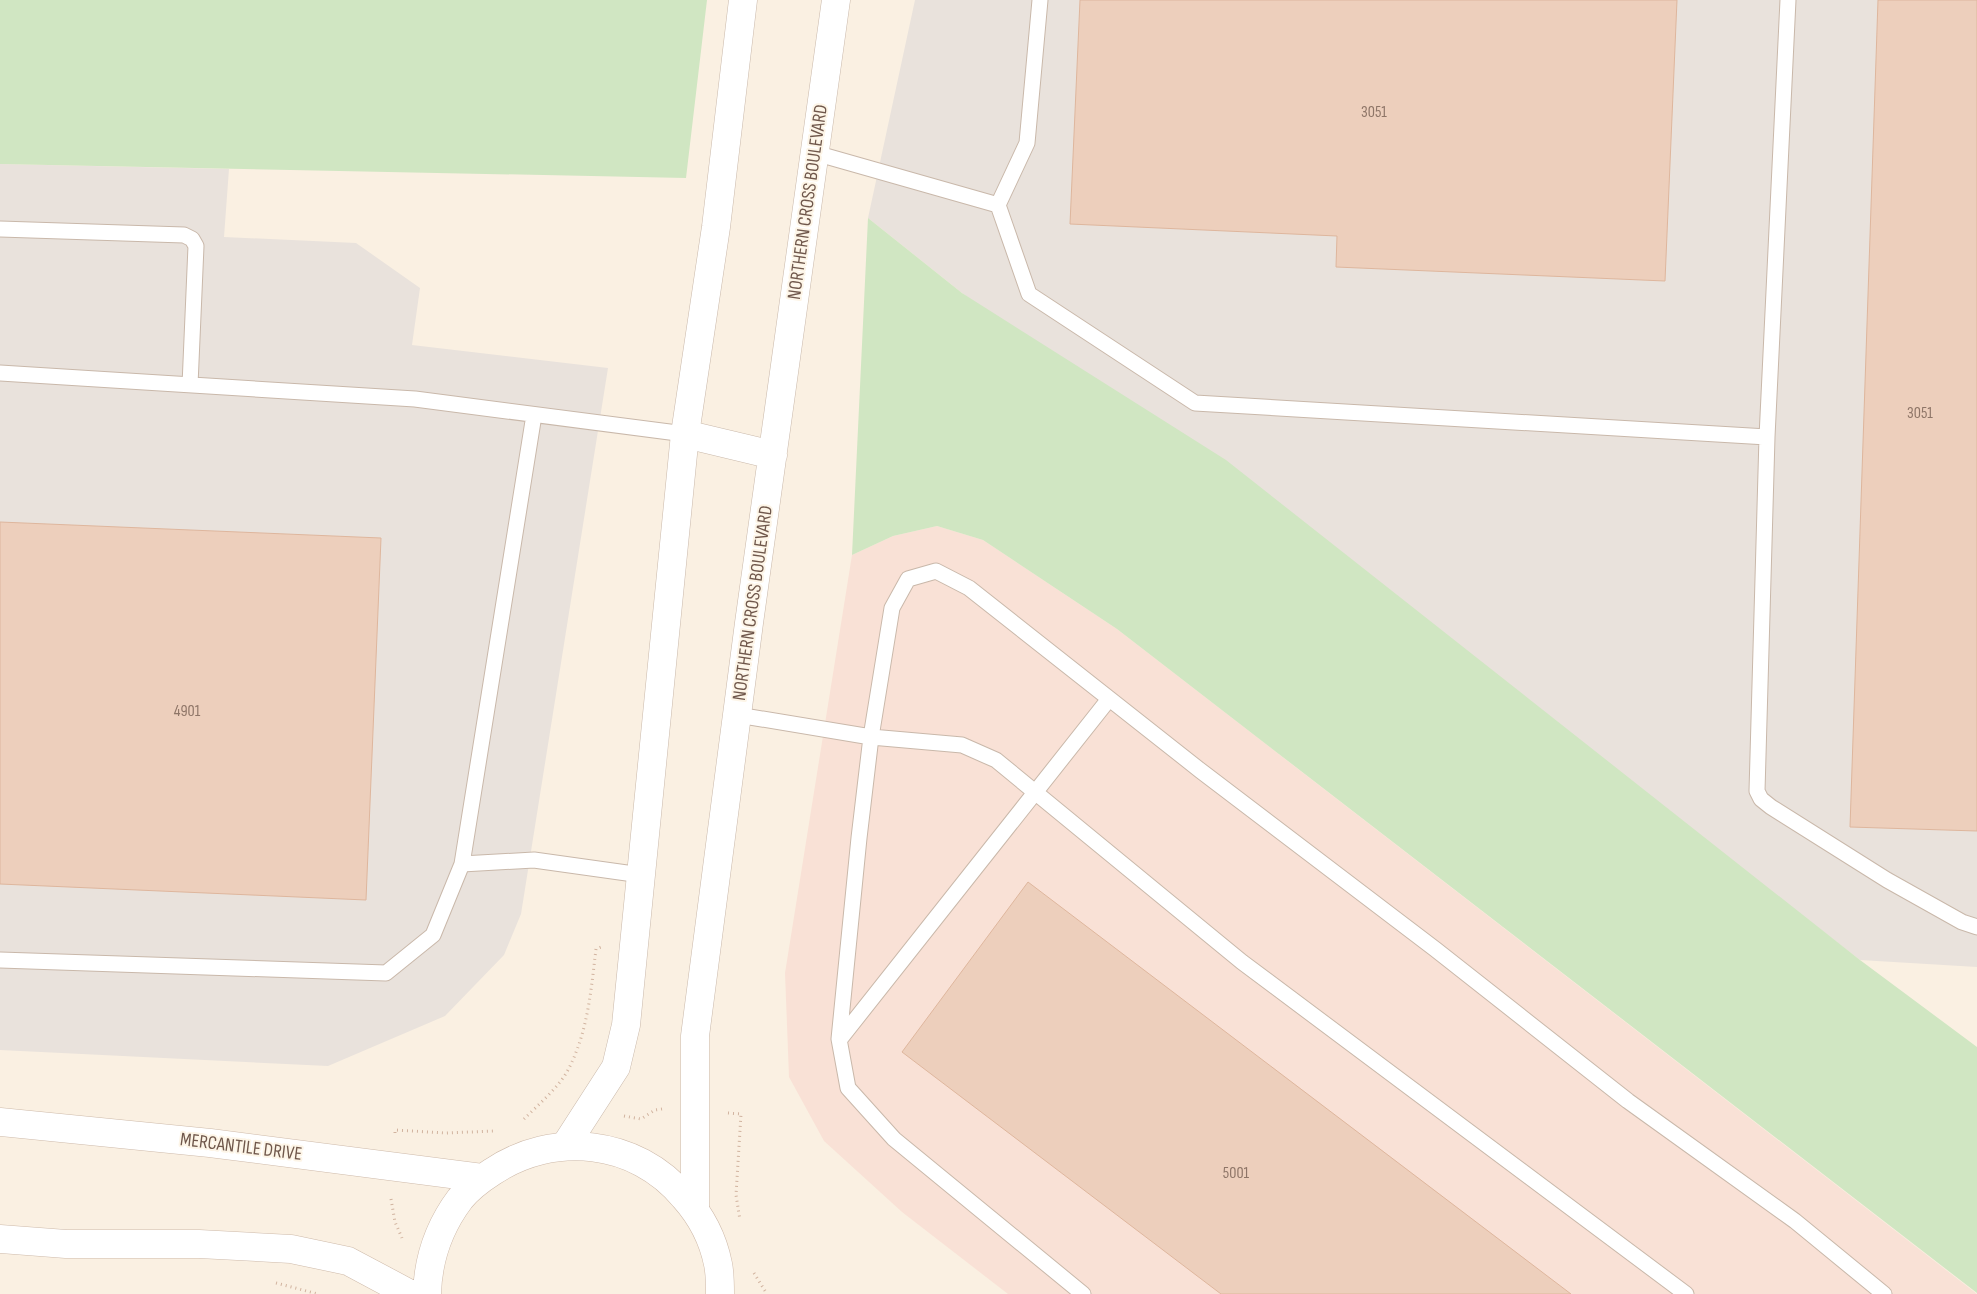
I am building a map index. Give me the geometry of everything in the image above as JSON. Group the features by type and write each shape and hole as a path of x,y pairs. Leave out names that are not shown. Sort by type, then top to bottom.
{"street":[{"path":"565,1146 616,1068 626,1024 685,434 716,227 743,0"},
{"name":"NORTHERN CROSS BOULEVARD","path":"695,1209 695,1036 836,0"},
{"path":"685,434 773,455"},
{"name":"MERCANTILE DRIVE","path":"0,1122 210,1143 482,1178"},
{"path":"427,1294 428,1275 434,1247 445,1221 462,1198 482,1178 507,1162 535,1151 565,1146 595,1147 631,1158 651,1168 676,1186 695,1209 710,1236 718,1264 720,1294"},
{"path":"0,1239 66,1244 199,1244 291,1249 348,1261 410,1294"}],"lane":[{"path":"1040,0 1028,143 998,205 1029,294 1195,403 1767,437"},
{"path":"1788,0 1767,437 1757,791 1761,799 1771,807 1887,880 1962,922 1977,927"},
{"path":"815,153 998,205"},
{"path":"0,229 184,235 192,238 196,246 190,385"},
{"path":"0,373 416,399 685,434"},
{"path":"0,960 386,973 433,935 462,864 534,415"},
{"path":"1083,1294 894,1139 848,1088 839,1039 858,838 871,737 892,608 908,579 936,571 969,588 1109,699 1435,949 1628,1101 1796,1222 1884,1294"},
{"path":"839,1039 1109,699"},
{"path":"738,715 871,737 962,745 996,760 1242,962 1686,1294"},
{"path":"462,864 534,860 641,875"}],"path":[{"path":"523,1121 568,1071 587,1018 596,949 635,929"},
{"path":"622,1116 641,1119 655,1110 670,1108"},
{"path":"741,1114 736,1195 741,1225"},
{"path":"395,1130 445,1133 501,1129"},
{"path":"391,1200 395,1222 402,1240"},
{"path":"752,1272 767,1294"}],"shaded area":[{"path":"915,0 1977,0 1977,967 1860,960 1654,801 962,293 868,218"},
{"path":"0,164 229,169 224,237 356,243 420,288 412,345 608,368 521,914 504,955 445,1016 328,1066 0,1050"},
{"path":"937,526 983,540 1117,629 1977,1294 1008,1294 902,1212 824,1141 789,1077 785,973 852,555 893,536"}],"green space":[{"path":"0,0 707,0 686,178 0,164"},
{"path":"868,218 962,293 1226,460 1860,960 1977,1047 1977,1293 1117,629 983,540 937,526 893,536 852,555"}],"building":[{"path":"1080,0 1677,0 1665,281 1336,267 1337,236 1070,224"},
{"path":"1878,0 1977,0 1977,831 1850,827"},
{"path":"0,522 381,538 366,900 0,884"},
{"path":"1028,882 1571,1294 1221,1294 902,1052"}]}
